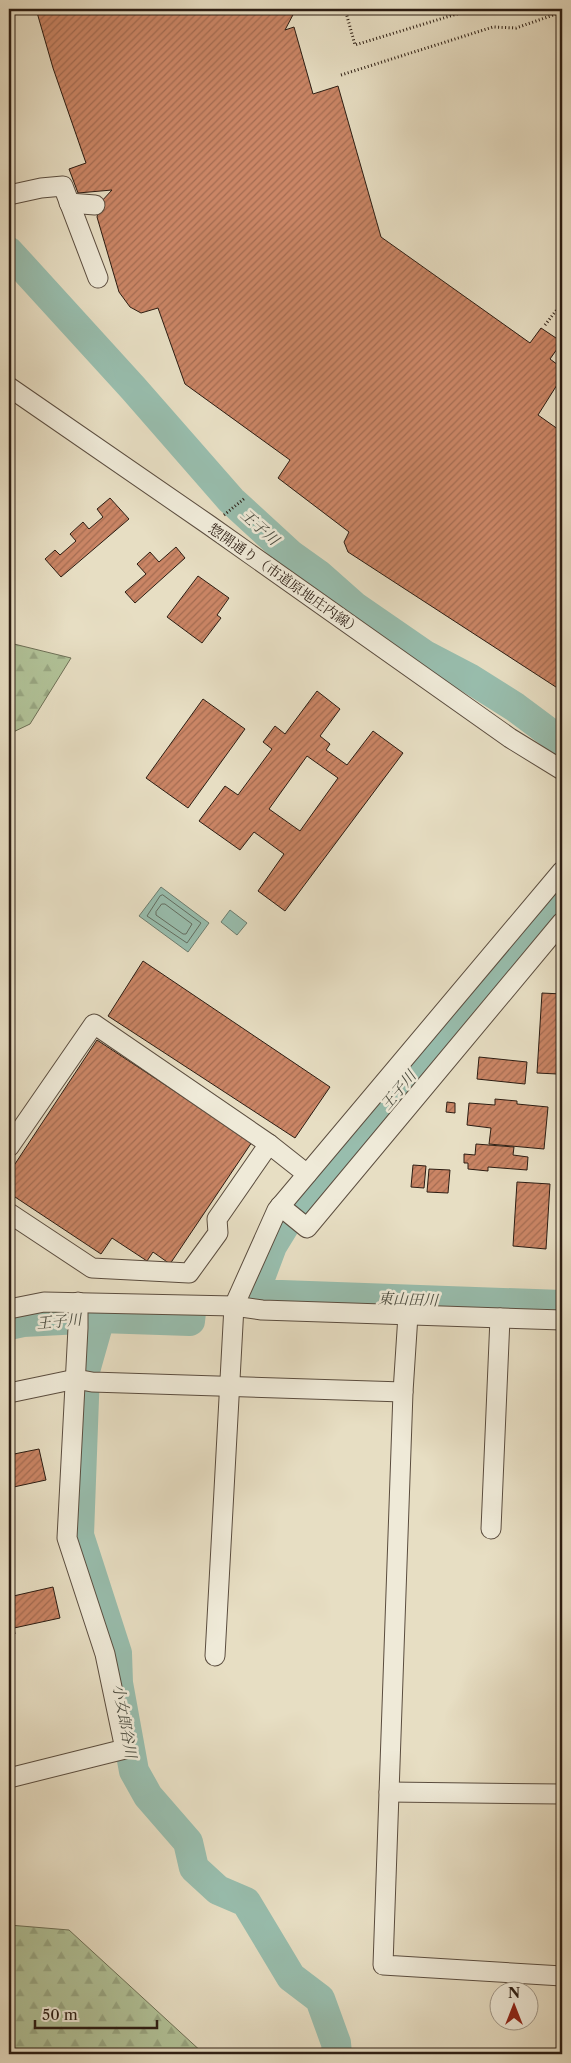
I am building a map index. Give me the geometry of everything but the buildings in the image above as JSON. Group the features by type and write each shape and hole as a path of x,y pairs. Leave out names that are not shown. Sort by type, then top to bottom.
{"street":[{"path":"9,195 41,188 62,186 98,278"},
{"path":"9,206 41,188"},
{"path":"69,203 95,205"},
{"name":"惣開通り（市道原地庄内線）","path":"9,387 209,525 510,738 562,770"},
{"path":"215,1656 234,1306 277,1210 386,1083 562,871"},
{"path":"281,1206 307,1228 562,922"},
{"path":"9,1147 94,1024 269,1144 307,1174"},
{"path":"9,1213 92,1268 189,1273 218,1233 217,1219 269,1144"},
{"path":"9,1309 44,1302 78,1305 234,1306 262,1310 562,1320"},
{"path":"9,1778 125,1749 105,1654 67,1538 83,1380 78,1328 78,1305"},
{"path":"408,1315 403,1392 383,1964 562,1976"},
{"path":"491,1529 500,1318"},
{"path":"9,1394 83,1380 403,1392"},
{"path":"389,1792 562,1794"}],"path":[{"path":"302,12 312,9"},
{"path":"345,9 355,45 473,9"},
{"path":"341,75 493,27 516,28 562,12"},
{"path":"545,324 562,303"},
{"path":"227,512 245,498"}],"green space":[{"path":"9,640 14,644 71,658 30,724 9,734"},
{"path":"9,1925 69,1930 204,2054 9,2054"}],"water":[{"path":"161,887 209,923 188,952 139,916"},
{"path":"230,910 247,923 237,935 221,922"}],"waterway":[{"name":"王子川","path":"9,252 133,388 231,500 291,555 319,575 354,606 425,655 469,678 515,707 562,742"},
{"name":"王子川","path":"562,898 291,1215 272,1246 254,1294 562,1305"},
{"name":"王子川","path":"9,1325 23,1322 100,1318 190,1321 191,1312"},
{"name":"小女郎谷川","path":"100,1318 85,1371 79,1535 117,1653 118,1683 134,1771 148,1796 188,1842 194,1868 218,1890 246,1902 291,1977 320,1999 336,2043 337,2054"}],"water label":[{"name":"東山田川","path":"408,1299"}]}
